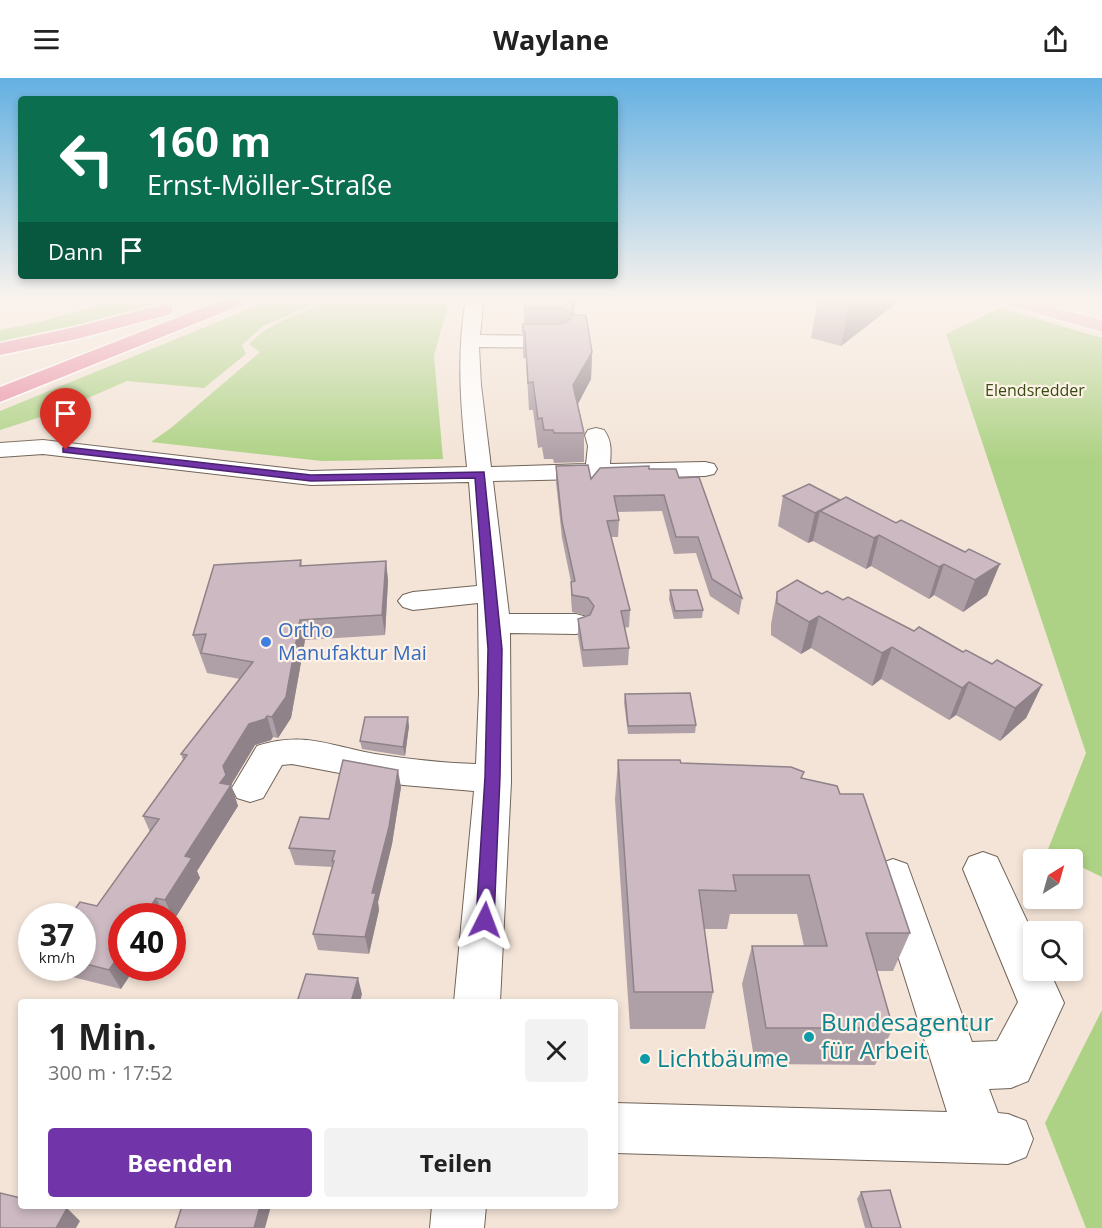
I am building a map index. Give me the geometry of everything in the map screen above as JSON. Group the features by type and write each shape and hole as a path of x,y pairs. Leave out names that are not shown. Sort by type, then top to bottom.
{"highway":[{"path":"0,378 69,352"},
{"path":"0,395 109,352"}],"street":[{"path":"475,352 470,389 480,474 495,649 485,920 477,999"},
{"path":"596,435 600,446 597,472"},
{"path":"0,450 43,447 311,478 705,469"},
{"path":"413,601 492,608 576,624"},
{"path":"250,788 270,755 286,751 372,767 461,779 492,777"},
{"path":"957,1066 1011,1064 1041,1003 983,869"},
{"path":"618,1128 995,1138 957,1066 893,876"},
{"path":"458,1228 459,1209"}],"green space":[{"path":"145,352 245,352 246,354 204,388 127,381 56,412 0,430 0,411"},
{"path":"260,352 435,352 443,459 322,461 151,442 171,428"},
{"name":"Elendsredder","path":"952,352 1102,352 1102,877 1083,868 1083,849 1048,849 1086,753"},
{"path":"1102,1010 1102,1228 1086,1228 1045,1123"}],"building":[{"path":"526,352 592,352 573,385 584,433 554,433 553,430 544,430 542,418 538,419 533,382 528,383"},
{"path":"588,465 591,479 600,468 649,466 649,469 676,469 679,478 699,477 742,598 712,579 698,537 676,537 664,495 614,496 619,520 607,521 630,610 621,611 629,648 583,650 578,619 590,615 594,606 588,598 572,595 571,582 575,581 562,522 556,466"},
{"path":"809,484 840,500 815,513 783,496"},
{"path":"846,497 896,523 901,520 965,552 969,549 1000,564 975,580 944,564 939,567 879,535 874,538 820,511"},
{"path":"301,560 300,566 386,561 382,615 300,620 286,697 272,717 267,716 265,719 249,724 223,766 226,775 220,783 231,785 185,856 192,858 165,900 156,898 153,903 108,903 108,970 96,967 96,906 159,819 143,816 187,755 181,754 253,662 201,653 206,634 193,635 214,565"},
{"path":"797,580 822,594 827,591 843,600 848,597 914,631 919,627 963,652 966,650 992,664 997,660 1042,685 1015,708 969,682 962,688 892,647 882,653 819,616 809,622 777,603 777,592"},
{"path":"670,590 697,590 703,610 675,611"},
{"path":"690,693 696,725 628,726 625,694"},
{"path":"365,717 408,717 403,747 360,741"},
{"path":"343,760 398,770 389,827 372,893 376,893 365,937 313,934 335,851 289,848 300,817 329,819"},
{"path":"618,760 680,760 681,763 791,767 804,772 801,778 837,786 840,794 863,794 910,933 866,933 893,1028 766,1028 752,946 827,946 809,875 733,875 736,891 699,890 713,992 634,992"},
{"path":"306,974 358,978 352,999 298,999"},
{"path":"890,1190 901,1228 872,1228 861,1192"},
{"path":"0,1193 18,1197 18,1209 66,1209 56,1228 0,1228"},
{"path":"181,1209 259,1209 254,1228 175,1228"}],"place":[{"name":"Ortho Manufaktur Mai","path":"266,642"},
{"name":"Bundesagentur für Arbeit","path":"809,1037"},
{"name":"Lichtbäume","path":"645,1059"}],"route":[{"path":"66,450 311,478 480,474 495,649 485,920"}]}
